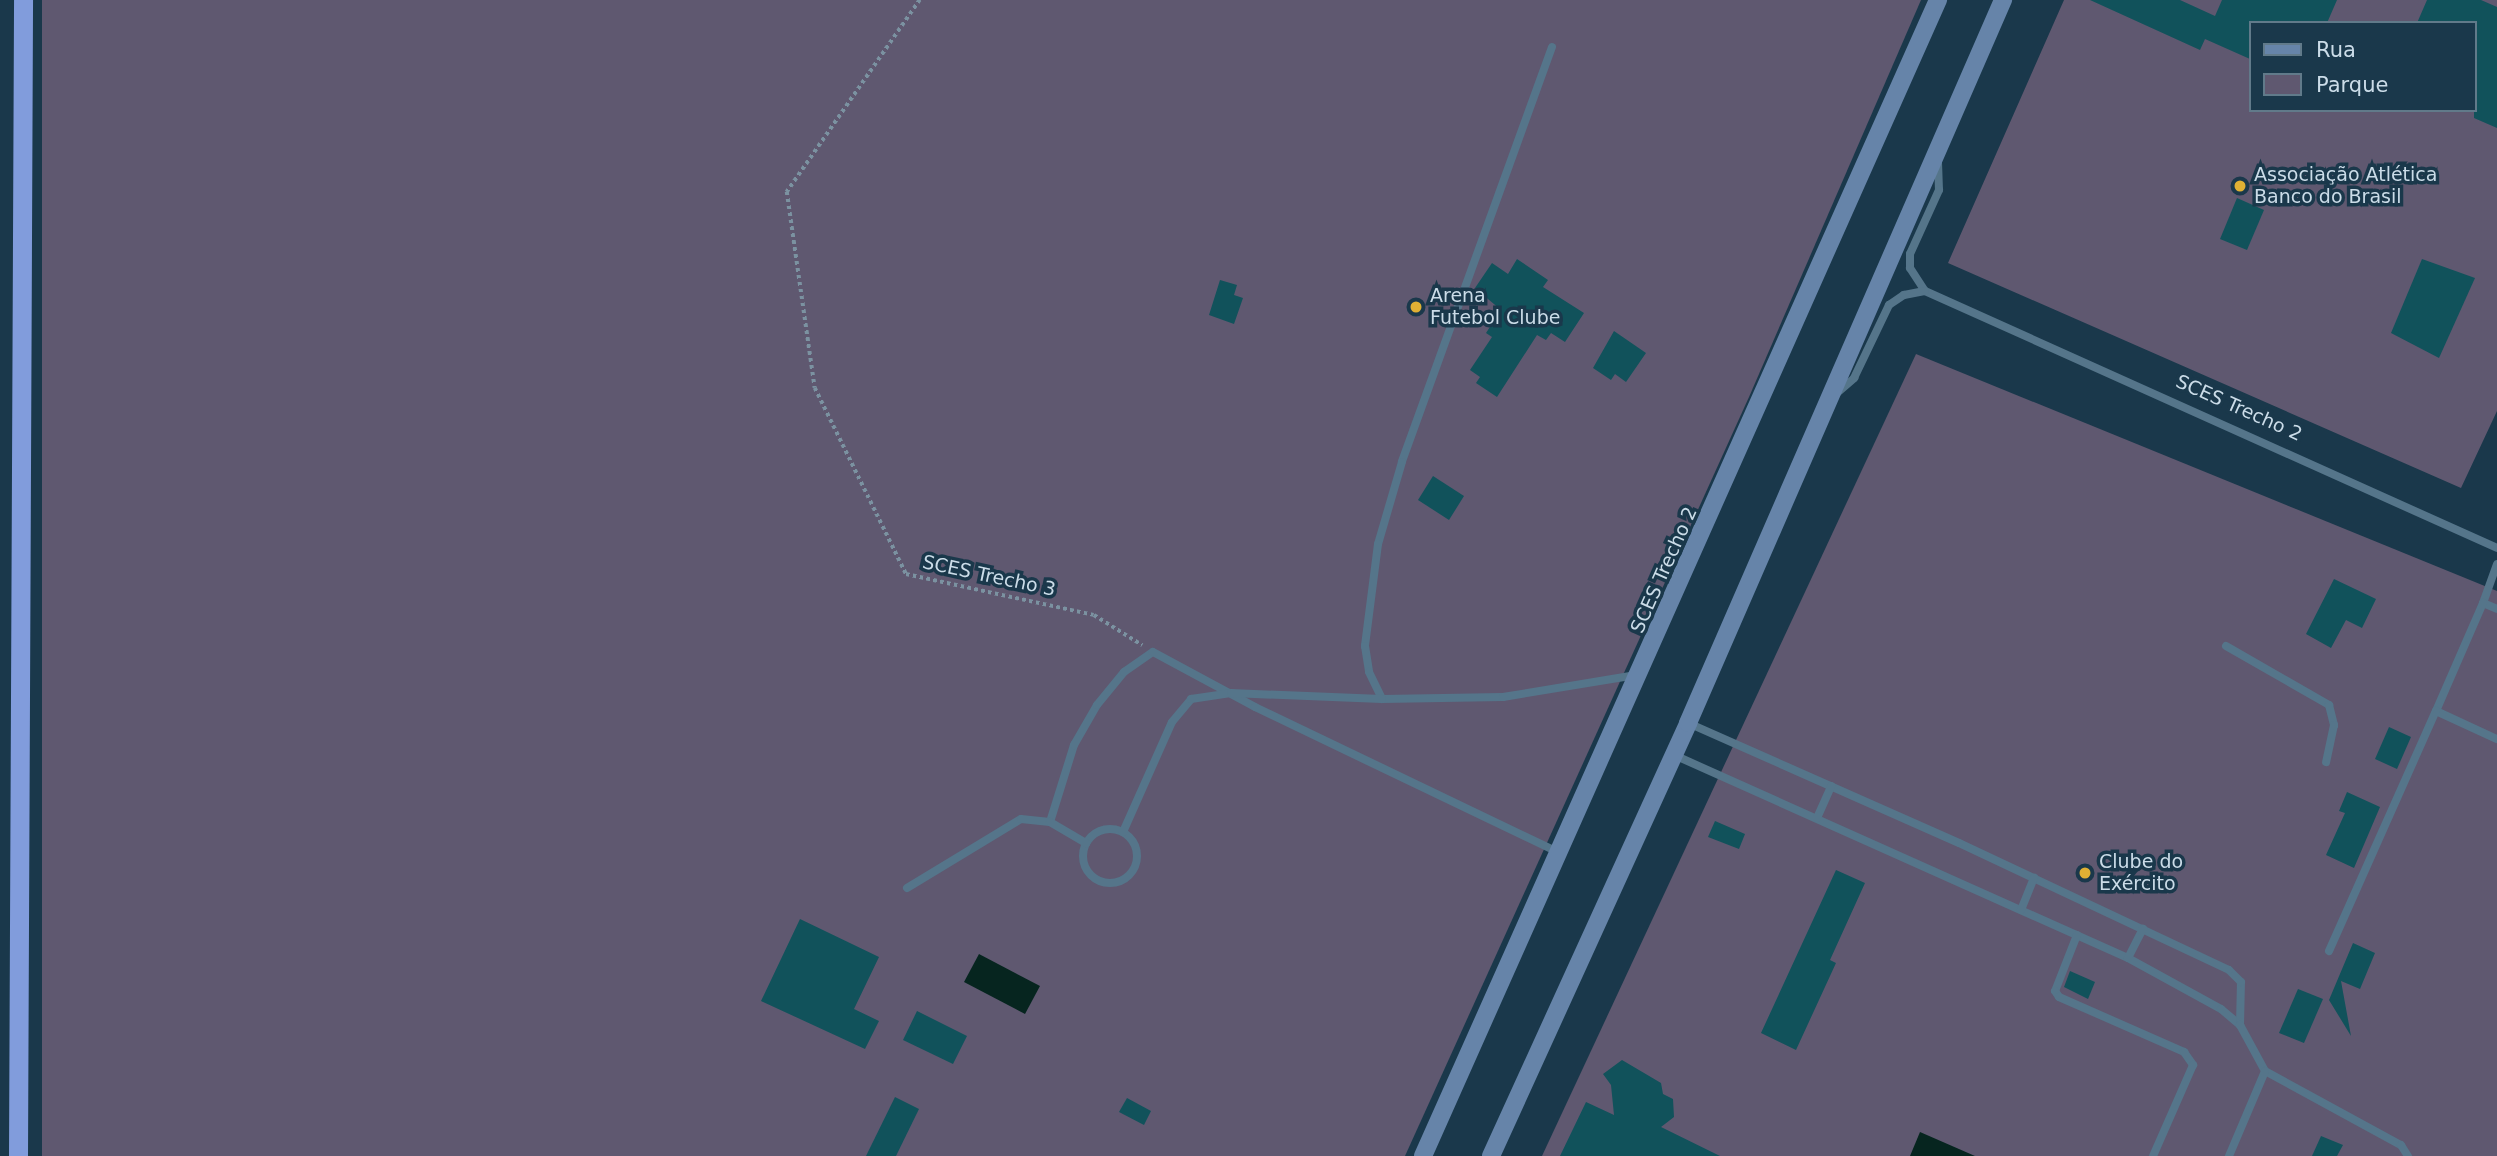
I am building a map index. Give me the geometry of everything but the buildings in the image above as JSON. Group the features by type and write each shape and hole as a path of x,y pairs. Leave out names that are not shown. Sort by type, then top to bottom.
{"highway":[{"path":"18,1156 23,0"}],"main road":[{"name":"SCES Trecho 2","path":"1423,1156 1641,674 1938,0"},
{"path":"1491,1156 1674,755 2003,0"}],"lane":[{"path":"1382,699 1369,672 1365,646 1378,544 1419,410 1552,47"},
{"path":"1829,399 1854,379 1889,305 1904,295 1925,291 1910,268 1910,254 1939,190 1937,150"},
{"name":"SCES Trecho 2","path":"1925,291 2497,548"},
{"path":"2329,951 2483,603 2497,564"},
{"path":"2483,603 2497,608"},
{"path":"2226,646 2329,705 2334,725 2326,762"},
{"path":"1050,822 1074,745 1097,705 1124,672 1153,652 1231,693 1560,853"},
{"path":"1123,832 1172,722 1191,699 1231,693 1382,699 1503,697 1641,674"},
{"path":"2436,711 2497,739"},
{"path":"1688,723 2034,878 2143,929 2237,978 2242,991 2240,1025"},
{"path":"1674,755 2128,958 2221,1009 2240,1025 2265,1072 2393,1140 2408,1156"},
{"path":"1817,818 1831,786"},
{"path":"907,888 1021,819 1050,822 1086,843"},
{"path":"1102,830 1123,832 1136,849 1137,859 1127,878 1117,883 1097,881 1089,874 1083,854 1086,843 1102,830"},
{"path":"2021,910 2034,878"},
{"path":"2128,958 2143,929"},
{"path":"2077,934 2055,991 2059,997 2184,1052 2193,1065 2153,1156"},
{"path":"2229,1156 2265,1072"}],"path":[{"name":"SCES Trecho 3","path":"920,0 787,192 815,387 906,574 1094,615 1153,652"}],"green space":[{"path":"42,0 1921,0 1749,397 1405,1156 42,1156"},
{"name":"Associação Atlética Banco do Brasil","path":"2064,0 2497,0 2497,411 2461,488 1948,263"},
{"name":"Clube do Exército","path":"1916,354 2497,591 2497,1156 1542,1156"}],"shaded area":[{"path":"979,954 1040,986 1025,1014 964,982"},
{"path":"1920,1132 1975,1156 1910,1156"}],"place":[{"name":"Associação Atlética Banco do Brasil","path":"2240,186"},
{"name":"Arena Futebol Clube","path":"1416,307"},
{"name":"Clube do Exército","path":"2085,873"}]}
